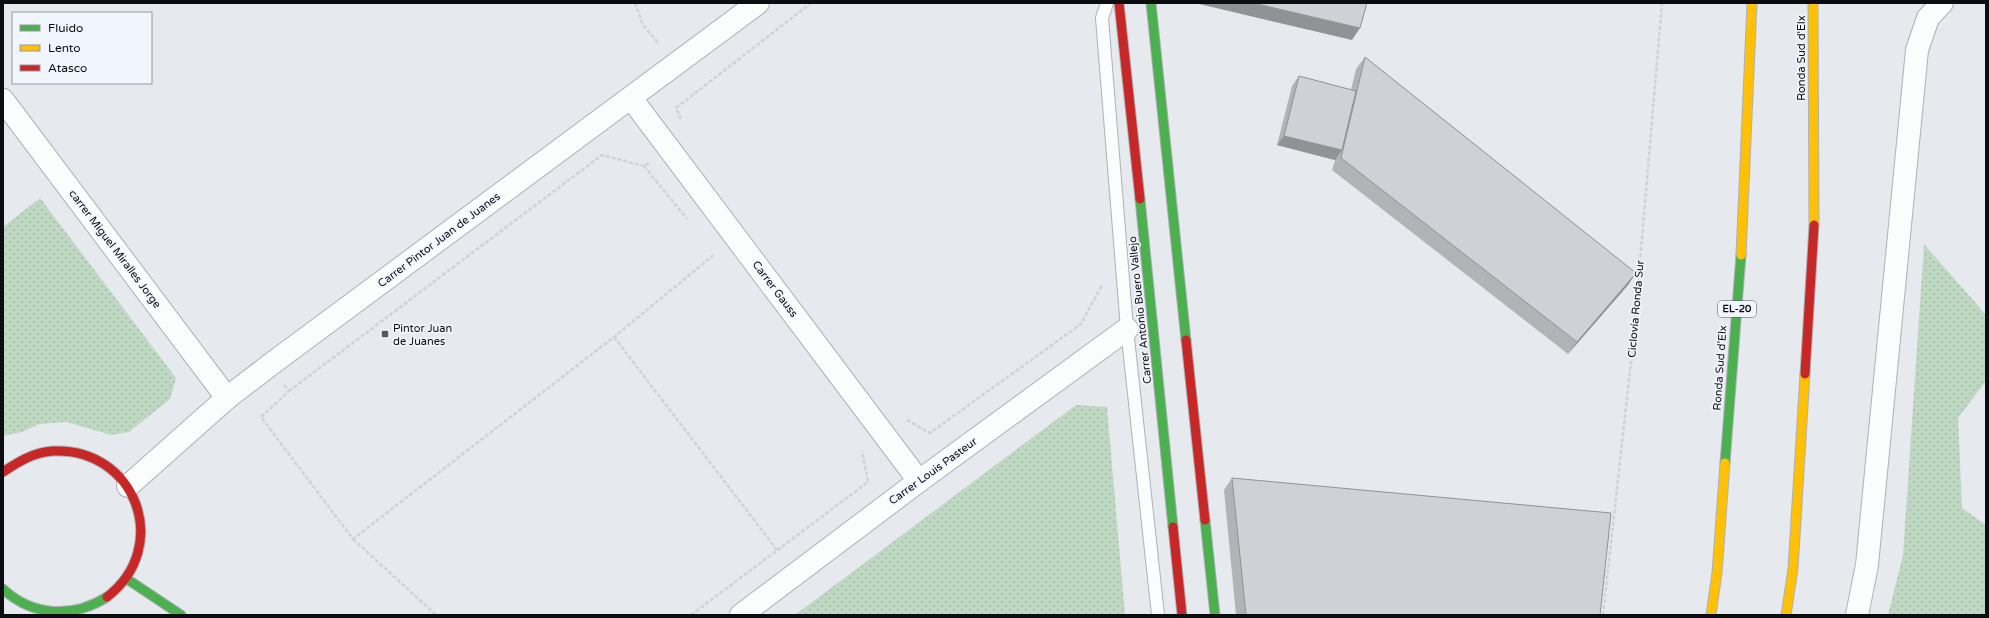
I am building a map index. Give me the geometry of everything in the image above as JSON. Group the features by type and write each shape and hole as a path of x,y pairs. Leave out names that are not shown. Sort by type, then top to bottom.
{"main road":[{"name":"Carrer Antonio Buero Vallejo","path":"1119,3 1152,309 1182,615"},
{"path":"1151,3 1215,615"},
{"name":"Ronda Sud d'Elx","path":"1711,615 1717,573 1744,220 1752,3"},
{"name":"Ronda Sud d'Elx","path":"1786,615 1792,569 1814,226 1813,3"},
{"path":"3,472 26,456 50,450 78,451 95,457 114,470 128,486 137,504 141,520 141,539 136,560 127,579 102,602 79,612 48,613 14,601 3,589"},
{"path":"127,579 181,615"}],"street":[{"name":"Carrer Pintor Juan de Juanes","path":"128,486 227,398 270,365 758,3"},
{"path":"1857,615 1867,565 1917,50 1928,18 1942,3"},
{"name":"Carrer Gauss","path":"631,98 919,481"},
{"name":"carrer Miguel Miralles Jorge","path":"3,100 227,398"},
{"name":"Carrer Louis Pasteur","path":"741,615 919,481 1127,329"}],"lane":[{"path":"1107,3 1102,18 1127,329 1158,615"}],"path":[{"path":"635,3 642,25 677,63"},
{"path":"644,166 670,150 688,133 676,108 811,3"},
{"name":"Ciclovía Ronda Sur","path":"1603,615 1633,344 1662,3"},
{"path":"436,615 353,539 261,417 289,391 602,155 644,166 692,225"},
{"path":"353,539 614,337 716,254 711,248"},
{"path":"690,615 868,482 862,450 903,418 930,432 1081,324 1101,287 1100,279"},
{"path":"614,337 778,550"},
{"path":"270,365 289,391"}],"green space":[{"path":"40,198 176,378 170,399 129,432 111,435 67,422 39,424 22,432 3,436 3,227"},
{"path":"1924,244 1986,315 1986,381 1958,418 1962,508 1986,525 1986,615 1888,615 1903,555"},
{"path":"1076,405 1107,407 1125,615 795,615"}],"building":[{"path":"1253,3 1367,3 1360,28"},
{"path":"1365,57 1636,273 1577,342 1341,158"},
{"path":"1299,76 1356,91 1342,150 1284,136"},
{"path":"1232,478 1611,513 1600,615 1246,615"}],"traffic: fast":[{"path":"1151,3 1186,340"},
{"path":"1140,199 1173,527"},
{"path":"1725,463 1741,255"},
{"path":"1205,520 1215,615"},
{"path":"127,579 181,615"},
{"path":"3,589 27,605 54,611 81,609 107,597"}],"traffic: slow":[{"path":"1741,255 1752,3"},
{"path":"1813,3 1814,225"},
{"path":"1786,615 1793,569 1805,374"},
{"path":"1711,615 1717,573 1725,463"}],"traffic: jam":[{"path":"1119,3 1140,199"},
{"path":"1805,374 1814,225"},
{"path":"1186,340 1205,520"},
{"path":"3,472 33,455 53,451 82,454 105,465 124,482 136,503 141,527 138,552 127,576 107,597"},
{"path":"1173,527 1182,615"}],"place":[{"name":"Pintor Juan de Juanes","path":"385,334"}]}
